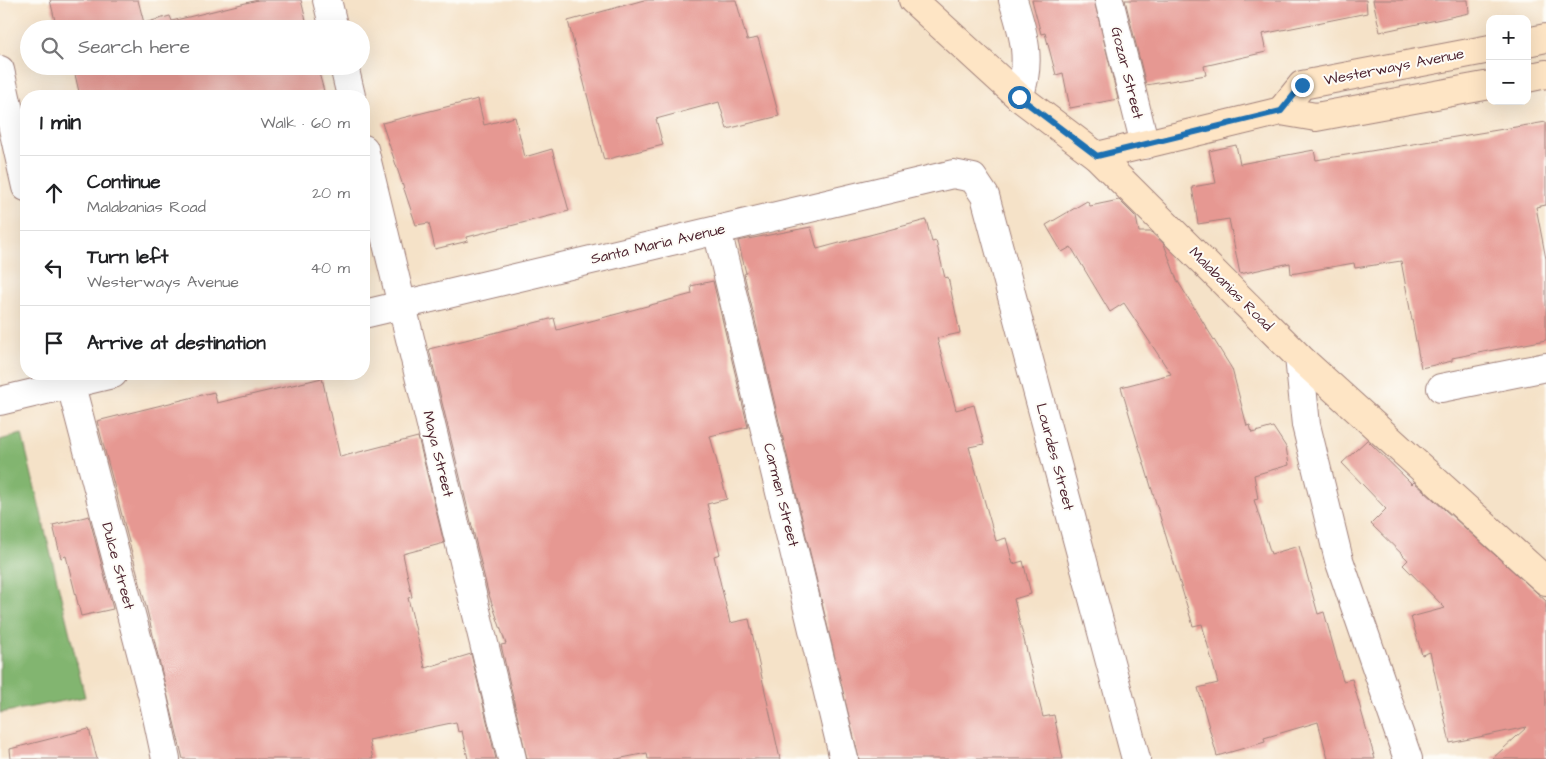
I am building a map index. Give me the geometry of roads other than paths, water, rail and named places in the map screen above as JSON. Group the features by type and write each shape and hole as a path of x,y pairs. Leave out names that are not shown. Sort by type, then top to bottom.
{"main road":[{"name":"Malabanias Road","path":"913,0 1019,97 1097,156 1299,357 1546,581"},
{"path":"1531,41 1546,38"},
{"name":"Westerways Avenue","path":"1281,111 1302,85 1486,50"},
{"path":"1531,77 1546,74"},
{"path":"1097,156 1145,146 1281,111 1316,117 1486,86"}],"street":[{"path":"327,0 332,20"},
{"path":"1013,0 1026,49 1027,64 1026,78 1019,97"},
{"name":"Gozar Street","path":"1109,0 1145,146"},
{"path":"0,70 20,160"},
{"path":"346,75 350,90"},
{"name":"Maya Street","path":"370,174 512,759"},
{"name":"Santa Maria Avenue","path":"370,313 952,174"},
{"name":"Lourdes Street","path":"952,174 974,178 985,196 1136,759"},
{"name":"Carmen Street","path":"717,230 844,759"},
{"path":"1299,357 1306,425 1339,560 1408,759"},
{"path":"1441,388 1546,367"},
{"path":"0,401 67,380"},
{"name":"Dulce Street","path":"70,380 153,698 166,759"}]}
